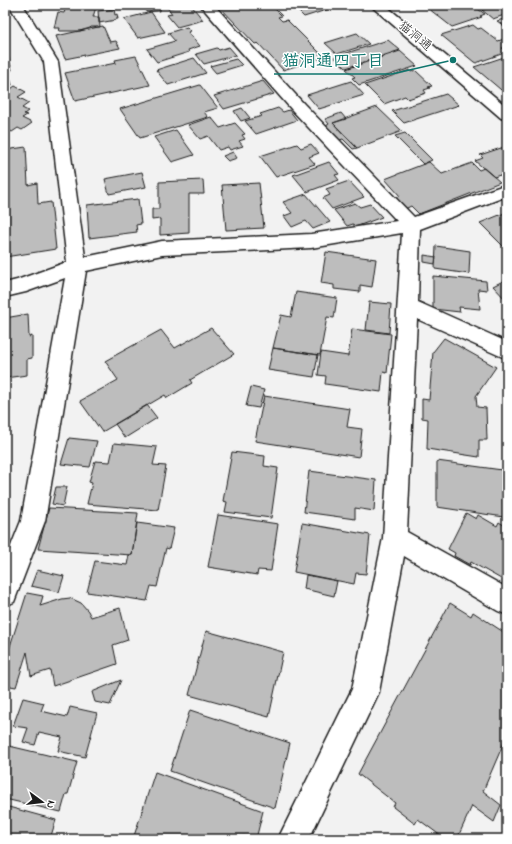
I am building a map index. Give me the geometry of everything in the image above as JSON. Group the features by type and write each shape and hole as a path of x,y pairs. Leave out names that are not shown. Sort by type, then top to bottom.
{"street":[{"path":"5,593 33,521 78,266 51,62 16,5"},
{"path":"207,5 298,107 410,226 408,306 395,538 365,692 293,839"},
{"name":"猫洞通","path":"377,5 507,115"},
{"path":"5,290 19,287 78,266 162,248 311,241 410,226 507,190"},
{"path":"408,306 507,351"},
{"path":"395,538 507,602"}],"building":[{"path":"146,5 160,5 160,11 146,12"},
{"path":"181,5 191,5 203,20 177,27 167,15 172,14 168,8"},
{"path":"218,5 271,5 282,16 278,17 282,21 287,20 324,57 283,70 258,43 255,44"},
{"path":"308,5 342,5 304,17 297,10 310,6"},
{"path":"424,5 472,5 485,14 480,16 482,17 452,27"},
{"path":"501,5 507,10 507,14 493,19 482,10"},
{"path":"66,7 96,7 93,17 99,17 100,27 91,27 80,31 59,31 60,28 54,28 58,12 64,13"},
{"path":"114,9 115,15 117,14 118,19 99,23 98,11"},
{"path":"151,12 165,32 138,38 124,19"},
{"path":"507,18 507,28 497,21"},
{"path":"473,25 478,29 481,28 498,41 504,39 507,41 507,44 504,45 506,47 502,48 507,52 476,63 441,35"},
{"path":"103,26 110,42 116,41 120,48 65,59 56,36"},
{"path":"187,27 191,31 188,32 200,46 188,50 189,52 157,62 147,49 175,41 168,33"},
{"path":"357,33 369,44 337,54 325,43"},
{"path":"388,40 400,50 346,68 334,57"},
{"path":"5,45 12,70 8,71 12,85 5,87"},
{"path":"229,47 236,55 204,64 196,54 217,48 219,50"},
{"path":"400,51 417,66 359,85 352,78 355,77 346,69"},
{"path":"136,56 150,85 75,101 65,73 116,63 115,60"},
{"path":"507,56 507,95 474,67"},
{"path":"194,58 206,73 168,85 156,70"},
{"path":"236,59 242,65 216,73 210,66"},
{"path":"410,70 411,72 415,70 432,86 424,90 426,93 408,99 405,96 384,104 365,85"},
{"path":"263,81 274,94 224,109 214,96"},
{"path":"351,81 364,95 319,109 307,95"},
{"path":"200,85 218,108 204,112 208,117 140,138 120,109"},
{"path":"15,86 26,92 18,97 29,103 22,108 28,111 24,114 27,115 22,118 32,123 22,130 18,128 12,132 5,128 5,93"},
{"path":"446,94 459,105 404,123 392,111"},
{"path":"377,107 402,131 357,148 333,123"},
{"path":"242,108 250,118 241,121 234,111"},
{"path":"278,108 283,112 289,110 297,120 256,134 245,121 262,116 260,114"},
{"path":"341,113 346,119 333,123 357,148 353,149 343,139 340,140 326,126 329,124 325,119"},
{"path":"211,117 220,128 235,123 245,134 242,135 245,139 239,141 243,146 230,150 228,147 219,150 208,136 200,139 188,125"},
{"path":"176,130 194,155 172,162 154,137"},
{"path":"405,133 432,160 423,164 395,136"},
{"path":"297,144 301,148 311,144 319,153 309,157 315,164 276,177 260,156"},
{"path":"26,147 28,185 37,183 38,204 51,202 56,249 5,257 5,150"},
{"path":"504,147 507,148 506,180 500,175 494,177 475,161 483,158 480,155"},
{"path":"233,152 237,158 228,161 223,156"},
{"path":"329,162 339,174 335,175 339,180 307,192 293,175"},
{"path":"429,162 442,174 472,163 479,170 484,168 500,182 419,214 411,206 403,210 393,198 400,196 385,179"},
{"path":"142,172 146,187 109,194 105,179"},
{"path":"203,180 204,194 189,194 189,233 160,235 160,219 152,220 152,209 159,209 159,182"},
{"path":"349,181 364,197 332,209 323,198 330,195 326,189"},
{"path":"259,183 264,228 226,230 222,185"},
{"path":"306,194 330,222 313,229 306,221 292,227 284,216 292,213 283,202"},
{"path":"138,199 141,224 136,225 137,232 89,238 87,205"},
{"path":"355,203 360,207 370,204 382,217 355,227 353,224 347,226 334,210"},
{"path":"507,212 507,250 480,223"},
{"path":"436,246 470,251 469,274 435,269"},
{"path":"326,252 376,259 372,287 360,285 360,292 334,289 334,285 321,283"},
{"path":"424,255 436,257 435,264 424,262"},
{"path":"433,276 486,281 487,290 478,289 480,309 459,307 460,312 433,309"},
{"path":"507,279 507,301 493,286"},
{"path":"296,292 337,298 334,318 327,317 320,355 273,348 281,315 291,317"},
{"path":"369,302 391,304 389,333 366,330"},
{"path":"28,314 29,337 32,336 32,358 27,359 27,375 5,378 5,318"},
{"path":"211,328 234,354 190,380 192,383 167,398 165,395 102,432 80,401 118,380 105,361 161,330 175,348"},
{"path":"352,329 391,334 387,373 383,372 381,392 325,384 326,376 318,375 321,352 348,356"},
{"path":"444,338 496,367 476,396 477,407 486,408 487,440 479,440 479,457 427,449 428,419 422,418 422,399 429,400 433,352"},
{"path":"273,348 318,355 314,377 268,370"},
{"path":"251,387 264,390 259,408 246,406"},
{"path":"264,396 350,409 347,427 362,429 359,457 255,441"},
{"path":"147,405 157,418 125,438 115,424"},
{"path":"69,438 97,441 90,467 61,464"},
{"path":"114,443 157,447 153,465 166,466 158,510 87,504 92,483 89,482 95,461 110,462"},
{"path":"232,452 265,456 264,466 278,468 271,518 225,512 227,502 223,501"},
{"path":"437,461 502,470 504,517 437,507"},
{"path":"309,471 376,480 374,511 355,508 355,519 304,512"},
{"path":"56,487 67,487 63,506 52,504"},
{"path":"49,508 138,513 132,555 38,549"},
{"path":"466,513 476,519 478,515 497,526 499,522 507,527 507,565 501,579 471,562 470,565 454,556 455,553 448,549"},
{"path":"218,515 278,524 271,571 258,570 257,575 208,567"},
{"path":"137,523 174,528 169,549 166,548 157,587 151,586 147,601 87,592 95,561 127,565 129,555 132,555"},
{"path":"302,523 370,535 366,574 356,573 354,584 294,572"},
{"path":"37,570 64,576 59,592 31,586"},
{"path":"306,575 337,581 334,596 304,589"},
{"path":"27,593 43,596 40,606 70,598 81,603 91,617 120,608 128,640 113,645 117,664 53,686 50,670 31,676 27,652 16,687 5,685 5,662"},
{"path":"450,603 471,616 473,612 505,633 504,637 507,639 507,742 505,740 483,791 501,805 494,822 472,806 457,839 445,839 418,819 415,824 393,807 395,803 358,774"},
{"path":"206,631 283,652 269,717 189,695"},
{"path":"121,680 110,705 95,702 92,692"},
{"path":"23,698 44,703 41,711 67,717 70,707 97,713 85,757 58,751 62,737 39,732 35,745 23,742 28,728 13,726"},
{"path":"190,710 290,743 275,808 170,771"},
{"path":"5,745 77,762 61,812 5,799"},
{"path":"155,772 263,811 256,839 243,836 242,839 133,839"},
{"path":"5,806 56,820 50,839 5,839"}],"place":[{"name":"猫洞通四丁目","path":"453,60"}]}
